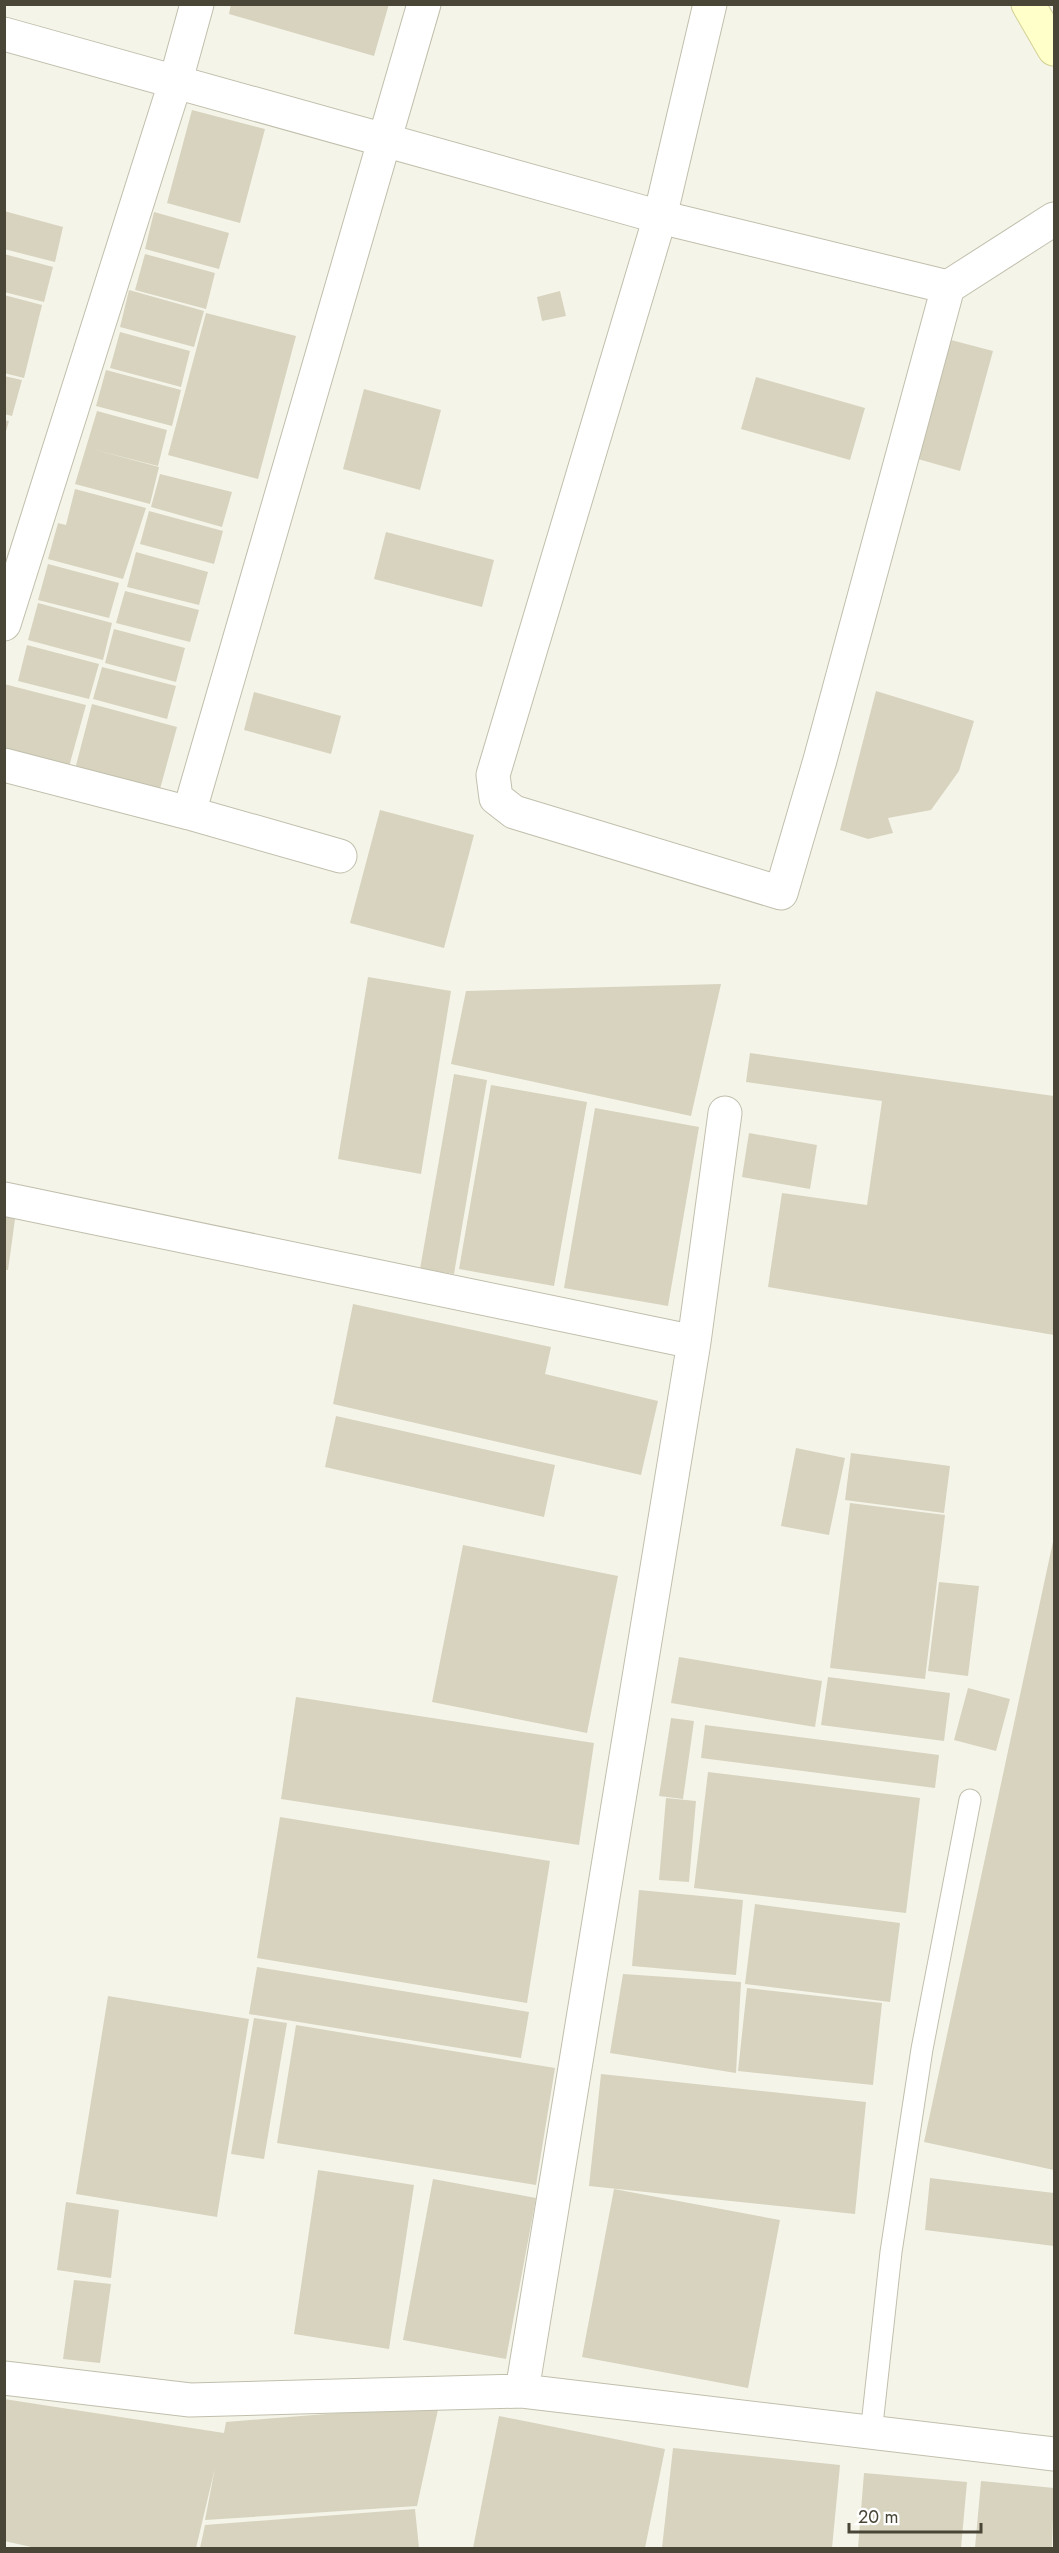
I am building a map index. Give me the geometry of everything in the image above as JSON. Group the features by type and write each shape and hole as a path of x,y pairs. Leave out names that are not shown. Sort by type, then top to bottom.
{"main road":[{"path":"1028,4 1054,49"}],"street":[{"path":"4,624 177,80 197,4"},
{"path":"189,813 424,4"},
{"path":"710,4 660,217 493,775 496,798 514,812 781,893 820,760 948,287 1054,219"},
{"path":"4,34 177,80 383,142 660,217 948,287"},
{"path":"4,765 189,813 340,856"},
{"path":"522,2391 694,1342 725,1113"},
{"path":"4,1199 694,1342"},
{"path":"4,2378 190,2400 522,2391 1054,2454"}],"lane":[{"path":"871,2434 891,2252 922,2049 970,1800"}],"building":[{"path":"231,4 389,4 374,56 229,14"},
{"path":"192,110 265,129 240,223 167,203"},
{"path":"4,211 63,227 55,262 4,249"},
{"path":"154,212 229,233 219,269 145,249"},
{"path":"4,254 53,267 44,302 4,292"},
{"path":"145,254 215,273 206,309 135,290"},
{"path":"129,290 204,311 194,347 120,327"},
{"path":"560,291 566,316 542,321 537,297"},
{"path":"4,295 42,305 24,378 4,373"},
{"path":"206,313 296,336 258,479 168,455"},
{"path":"120,332 190,351 181,387 110,368"},
{"path":"951,340 993,351 960,471 918,459"},
{"path":"106,370 181,390 172,426 96,406"},
{"path":"4,376 22,380 12,416 4,414"},
{"path":"756,377 865,408 850,460 741,429"},
{"path":"364,389 441,410 420,490 343,469"},
{"path":"97,411 167,430 158,466 92,449 159,467 150,504 75,484"},
{"path":"4,420 9,421 5,435 4,434"},
{"path":"160,474 232,492 222,527 151,507"},
{"path":"75,489 146,508 123,579 48,559 58,523 66,525"},
{"path":"149,511 223,531 214,564 140,544"},
{"path":"386,532 494,560 482,607 374,579"},
{"path":"136,552 208,572 199,605 127,587"},
{"path":"48,564 119,583 109,618 38,600"},
{"path":"125,591 199,610 190,642 116,623"},
{"path":"38,603 112,623 103,660 28,640"},
{"path":"114,629 185,648 176,682 105,663"},
{"path":"27,645 99,664 89,699 18,681"},
{"path":"102,667 176,686 167,719 93,699"},
{"path":"4,684 86,705 67,774 4,758"},
{"path":"876,691 974,721 959,771 931,810 888,818 893,833 868,839 840,830"},
{"path":"254,692 341,716 331,754 244,730"},
{"path":"92,704 177,727 157,800 73,777"},
{"path":"380,810 474,835 444,948 350,923"},
{"path":"368,977 451,991 421,1174 338,1159"},
{"path":"721,984 691,1116 451,1064 466,991"},
{"path":"750,1053 1054,1096 1054,1335 768,1287 782,1193 867,1205 882,1101 746,1082"},
{"path":"454,1074 487,1080 454,1274 420,1269"},
{"path":"491,1085 587,1102 554,1286 459,1269"},
{"path":"595,1108 699,1127 668,1306 564,1288"},
{"path":"749,1133 817,1145 810,1189 742,1177"},
{"path":"4,1211 16,1212 8,1270 4,1270"},
{"path":"353,1304 551,1347 545,1374 658,1401 641,1475 333,1404"},
{"path":"336,1416 555,1465 544,1517 325,1467"},
{"path":"796,1448 845,1458 829,1535 781,1526"},
{"path":"851,1453 950,1466 944,1513 845,1500"},
{"path":"850,1503 945,1515 925,1679 830,1668"},
{"path":"1054,1537 1054,2170 924,2142"},
{"path":"463,1545 618,1576 587,1733 432,1702"},
{"path":"939,1582 979,1586 968,1676 928,1671"},
{"path":"679,1657 822,1681 815,1727 671,1703"},
{"path":"828,1677 950,1693 944,1741 821,1725"},
{"path":"968,1688 1010,1699 996,1751 954,1740"},
{"path":"296,1697 594,1743 579,1845 281,1799"},
{"path":"671,1718 694,1721 683,1799 659,1796"},
{"path":"705,1725 939,1755 935,1788 701,1758"},
{"path":"708,1772 920,1798 906,1913 694,1888"},
{"path":"666,1798 696,1801 689,1882 659,1880"},
{"path":"280,1817 550,1861 527,2003 257,1958"},
{"path":"639,1890 743,1900 736,1975 632,1966"},
{"path":"755,1904 900,1923 890,2002 745,1984"},
{"path":"257,1967 529,2012 521,2058 249,2014"},
{"path":"623,1974 741,1982 736,2073 610,2053"},
{"path":"747,1988 882,2003 873,2085 738,2071"},
{"path":"108,1996 249,2019 217,2217 76,2194"},
{"path":"254,2018 287,2023 264,2159 231,2154"},
{"path":"296,2025 555,2068 536,2185 277,2143"},
{"path":"601,2074 866,2102 855,2214 589,2186"},
{"path":"318,2170 414,2185 389,2349 294,2334"},
{"path":"930,2178 1054,2193 1054,2246 925,2230"},
{"path":"433,2179 536,2198 506,2359 403,2340"},
{"path":"614,2189 780,2220 748,2388 582,2357"},
{"path":"66,2202 119,2210 111,2278 57,2270"},
{"path":"74,2280 111,2284 100,2363 63,2359"},
{"path":"4,2399 224,2433 226,2422 439,2405 417,2506 205,2520 215,2468 196,2548 36,2548 4,2541"},
{"path":"499,2416 665,2449 645,2548 473,2548"},
{"path":"673,2448 840,2465 832,2548 662,2548"},
{"path":"864,2473 967,2482 961,2548 858,2548"},
{"path":"981,2481 1054,2488 1052,2548 975,2548"},
{"path":"415,2509 419,2548 200,2548 205,2525"}]}
